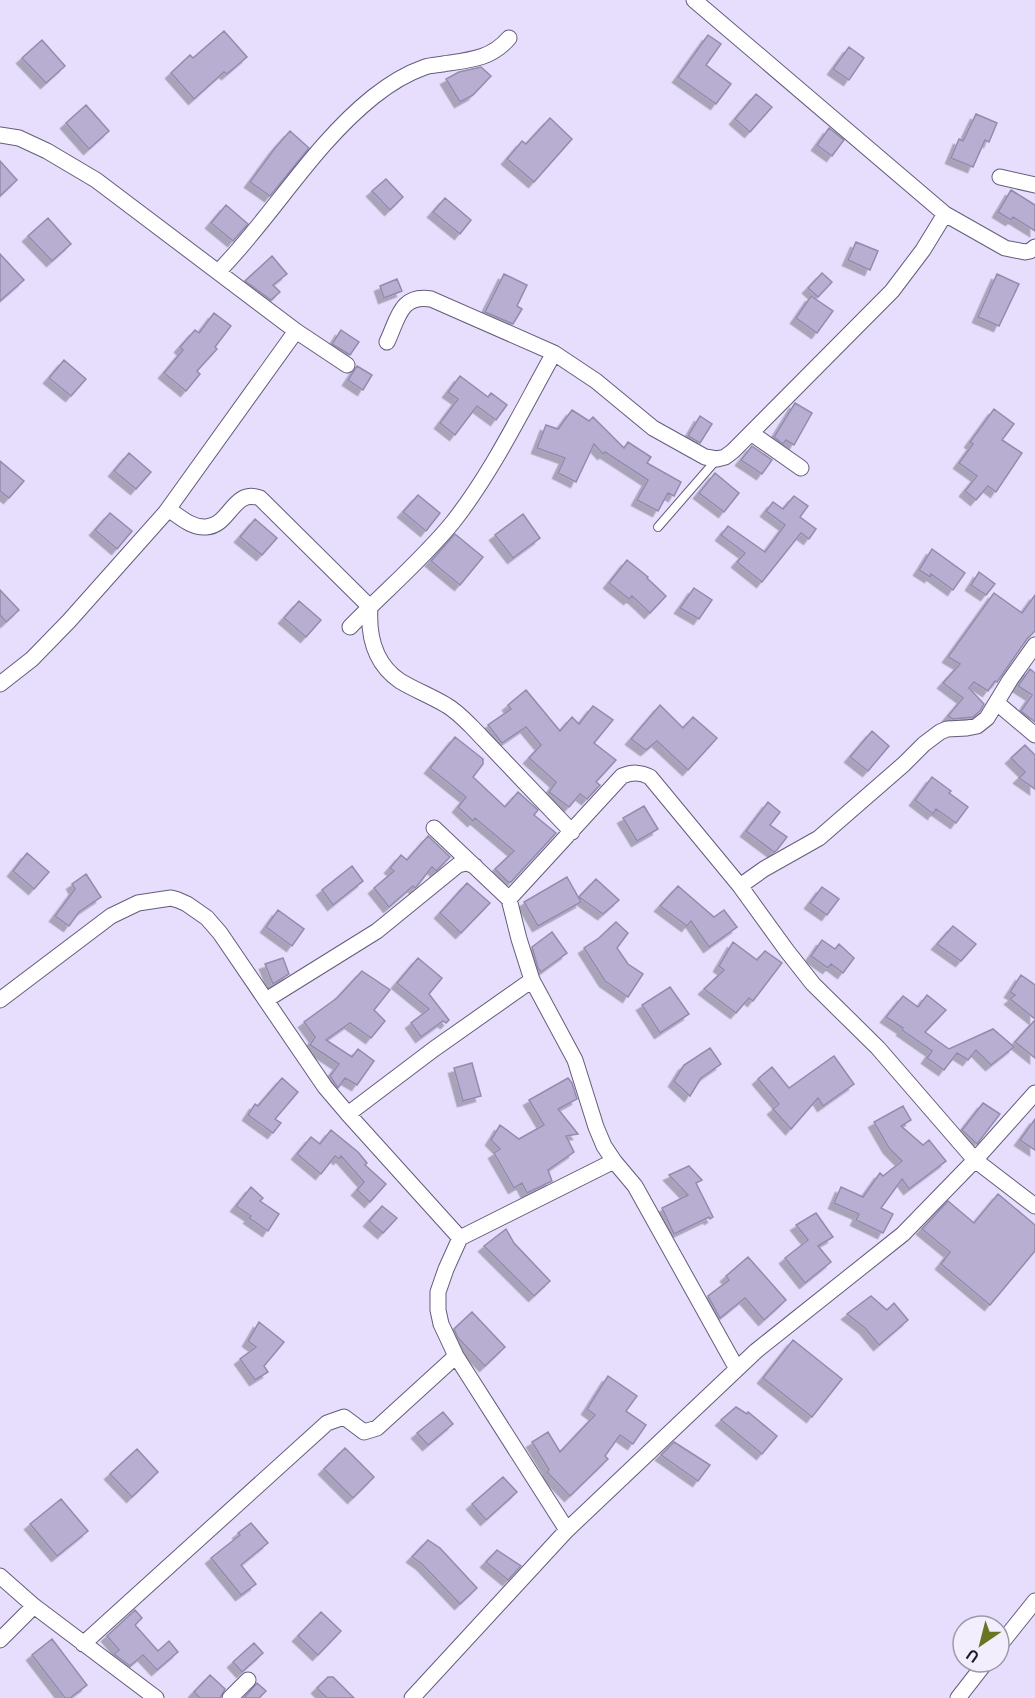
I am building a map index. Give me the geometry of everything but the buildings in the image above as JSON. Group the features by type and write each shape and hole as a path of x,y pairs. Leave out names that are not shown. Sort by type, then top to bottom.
{"street":[{"path":"694,0 945,214 1005,248 1024,252 1035,247"},
{"path":"218,272 242,248 340,128 374,96 426,67 489,55 509,38"},
{"path":"0,135 19,138 47,151 96,180 296,331 347,365"},
{"path":"1000,177 1035,185"},
{"path":"387,342 407,302 421,297 441,303 554,353 596,381 653,428 705,457 717,459 725,457 752,433 892,291 923,250 945,214"},
{"path":"0,684 32,659 69,621 168,509 296,331"},
{"path":"350,627 453,522 510,433 554,353"},
{"path":"752,433 801,468"},
{"path":"168,509 188,522 207,527 220,520 240,500 253,496 260,498 370,608 369,624 372,642 385,668 400,681 446,704 456,712 572,832"},
{"path":"740,886 764,869 819,838 940,732 947,729 977,726 987,718 1035,645"},
{"path":"997,703 1035,735"},
{"path":"509,898 622,776 641,772 650,777 740,886 813,984 878,1048 975,1160 1035,1206"},
{"path":"434,828 509,898 532,980 575,1060 604,1146 635,1186 737,1369"},
{"path":"266,1000 377,931 458,865 466,863 475,866"},
{"path":"0,1000 111,916 138,903 171,898 187,904 207,918 220,933 324,1087 460,1238"},
{"path":"348,1114 434,1049 532,980"},
{"path":"412,1698 567,1530 756,1351 903,1234 975,1160 1035,1093"},
{"path":"567,1530 456,1356 441,1324 438,1292 460,1238 614,1161"},
{"path":"83,1644 327,1423 344,1417 364,1432 377,1428 456,1356"},
{"path":"0,1576 34,1606 156,1698"},
{"path":"1011,1631 1035,1601"},
{"path":"0,1640 34,1606"},
{"path":"957,1698 976,1674"},
{"path":"230,1698 248,1680"}],"lane":[{"path":"658,527 717,459"}]}
